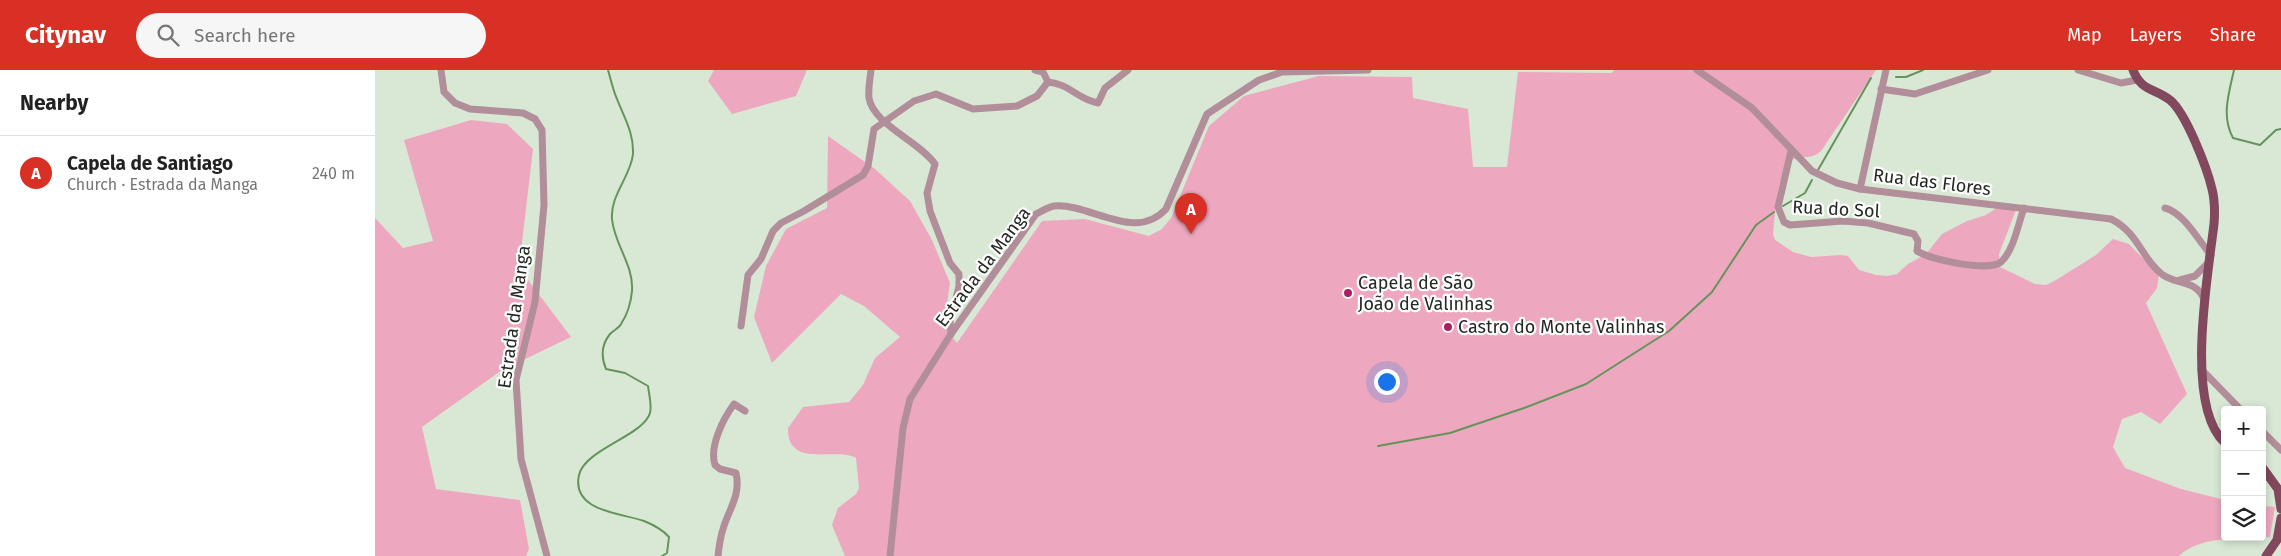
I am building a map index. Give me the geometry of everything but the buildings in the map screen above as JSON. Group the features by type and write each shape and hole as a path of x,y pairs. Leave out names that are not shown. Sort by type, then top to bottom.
{"main road":[{"path":"2133,70 2137,80 2145,88 2170,101 2180,111 2212,189 2215,205 2205,302 2201,369 2209,418 2215,432 2221,439"},
{"path":"2266,473 2277,489 2281,509"},
{"path":"2266,556 2277,540 2281,518"}],"street":[{"name":"Estrada da Manga","path":"441,70 444,92 455,103 469,109 523,113 535,119 542,130 544,205 535,302 516,380 521,459 543,534 547,556"},
{"path":"871,70 869,99 884,122 913,143 935,164 927,193 929,210 950,263 959,274 959,286 950,321 951,334"},
{"path":"1035,70 1043,72 1047,82"},
{"path":"1047,82 1061,83 1088,101 1098,103 1105,88 1127,70"},
{"name":"Estrada da Manga","path":"890,556 903,428 910,399 951,334 1037,214 1052,206 1068,206 1131,224 1158,217 1166,209 1207,114 1259,80 1282,72 1369,70"},
{"name":"Rua das Flores","path":"1697,70 1753,108 1791,151 1812,171 1837,183 1861,189 2111,219 2127,229 2163,274 2194,286"},
{"path":"1861,189 1886,70"},
{"path":"1881,89 1915,94 1988,70"},
{"path":"2078,70 2121,83 2137,80"},
{"path":"741,326 749,275 761,259 773,231 781,223 863,175 869,166 874,129 914,101 936,94 973,109 1017,106 1037,96 1047,82"},
{"name":"Rua do Sol","path":"1791,151 1779,207 1784,222 1790,225 1843,221 1885,226 1914,234 1918,241 1917,251 1923,254 1956,263 1993,266 2003,260 2024,208"},
{"path":"2165,208 2172,210 2183,220 2210,257 2204,269 2195,276 2179,280"},
{"path":"2195,276 2202,278 2207,283"},
{"path":"2194,286 2207,283"},
{"path":"2194,286 2201,292 2205,302"},
{"path":"2201,369 2237,406"},
{"path":"718,556 723,528 737,497 739,483 736,473 715,466 714,452 720,424 733,404 745,411"},
{"path":"2266,435 2281,450"}],"shaded area":[{"path":"714,70 807,70 796,96 732,114 708,81"},
{"path":"1614,70 1876,70 1821,151 1814,156 1792,160 1783,173 1778,194 1773,234 1775,240 1793,252 1811,257 1848,256 1859,270 1876,275 1887,276 1897,274 1908,264 1926,254 1942,234 1967,221 1986,215 1998,207 2016,210 1999,254 2000,267 2035,284 2046,285 2056,280 2096,255 2113,239 2129,244 2159,275 2157,288 2146,303 2187,394 2160,424 2141,412 2122,419 2113,447 2125,468 2181,489 2221,499 2221,539 2198,544 2179,556 845,556 832,525 838,508 856,494 859,488 856,458 848,455 804,453 796,449 790,441 788,428 803,407 849,402 863,385 875,358 900,337 864,306 841,294 772,363 754,317 766,266 786,229 827,208 828,136 875,169 910,201 932,240 950,283 944,326 957,343 1042,221 1085,219 1149,236 1162,229 1171,218 1209,126 1244,96 1319,76 1412,77 1413,98 1468,109 1473,167 1507,167 1518,72 1612,73"},
{"path":"471,120 507,124 533,149 519,268 571,337 502,370 422,427 436,489 520,500 529,549 526,556 375,556 375,218 403,248 433,241 404,140"},
{"path":"2266,506 2275,507 2270,537 2266,537"}],"waterway":[{"path":"608,70 614,92 630,132 633,146 629,170 617,194 612,210 616,237 630,272 632,291 631,300 623,320 605,342 603,360 606,369 625,373 648,386 651,410 645,421 637,429 602,450 583,466 579,475 579,487 583,497 590,504 612,513 644,521 664,532 669,537 667,553 662,556"},
{"path":"1896,77 1906,77 1923,70"},
{"path":"2234,70 2227,104 2227,121 2233,138 2260,145 2276,130 2281,129"},
{"path":"1818,170 1871,78"},
{"path":"1783,206 1805,193 1812,180"},
{"path":"1378,446 1450,433 1524,408 1586,384 1669,331 1712,292 1756,225 1774,212"}],"place":[{"name":"Capela de Santiago","path":"1191,234"},
{"name":"Capela de São João de Valinhas","path":"1348,293"},
{"name":"Castro do Monte Valinhas","path":"1448,327"}]}
